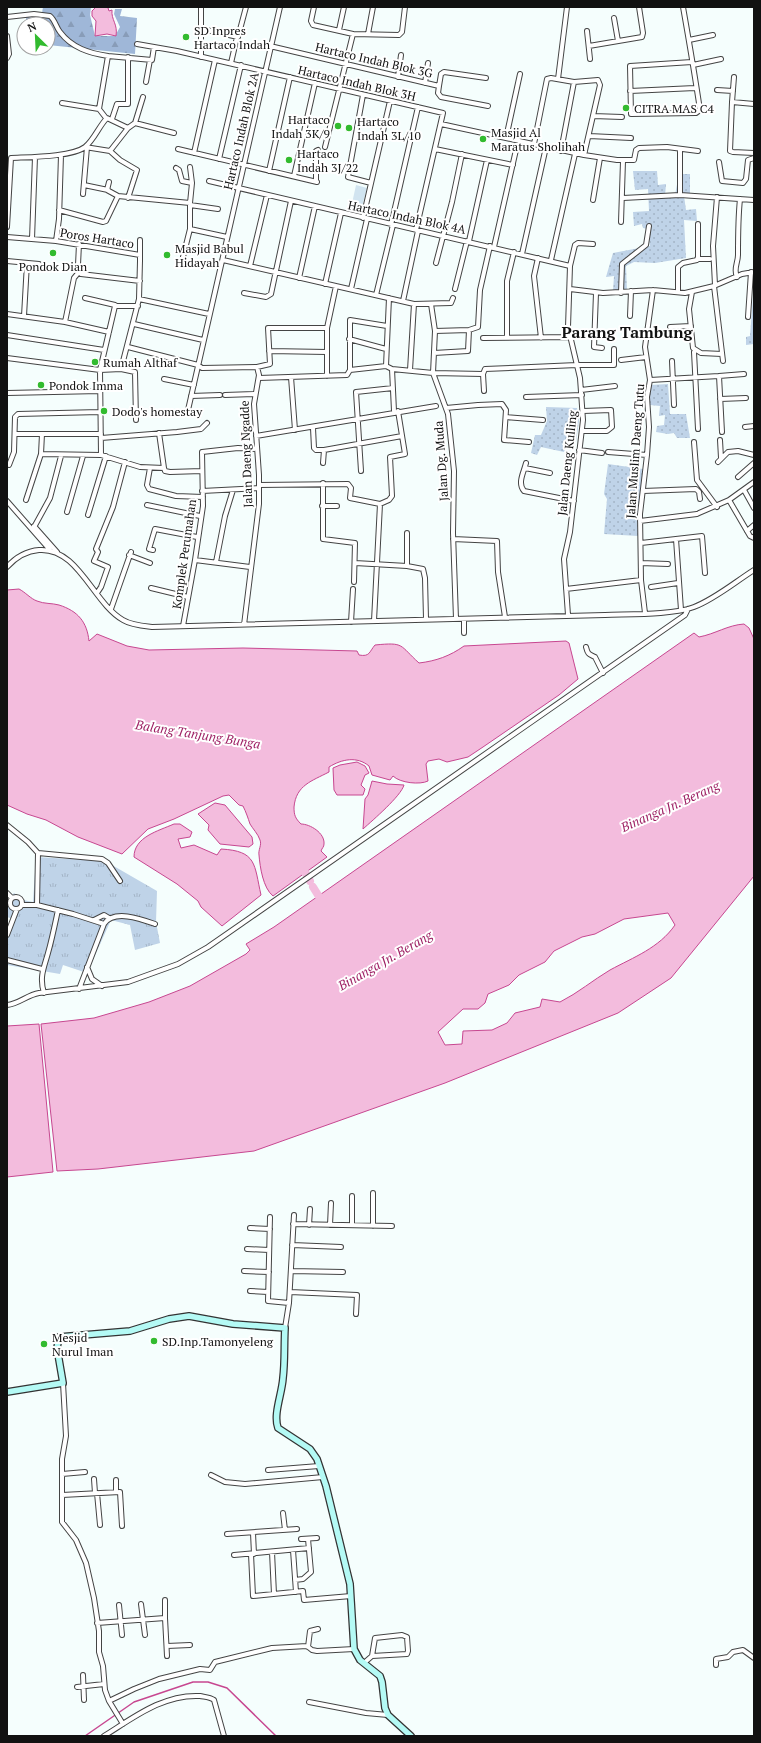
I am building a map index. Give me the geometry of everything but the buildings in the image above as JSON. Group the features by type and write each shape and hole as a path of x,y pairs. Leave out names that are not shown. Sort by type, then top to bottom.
{"street":[{"path":"201,7 201,56"},
{"path":"231,63 246,7"},
{"name":"Hartaco Indah Blok 2A","path":"188,410 280,7"},
{"path":"314,7 312,24 353,34 401,34 405,7 401,7"},
{"path":"339,30 344,7"},
{"path":"368,34 373,7"},
{"path":"558,79 567,7"},
{"path":"589,46 642,38 639,7"},
{"path":"683,7 689,40 692,64 695,88 699,111 633,115 630,112 629,68 635,65 692,64 721,59"},
{"path":"7,17 34,14 50,16 61,33 77,47 88,53 150,60"},
{"path":"614,18 618,42"},
{"path":"202,29 237,37"},
{"path":"587,31 590,59"},
{"path":"326,147 353,34"},
{"path":"689,40 713,35"},
{"path":"7,36 9,54 7,58"},
{"name":"Hartaco Indah Blok 3H","path":"136,44 201,56 443,113 441,124"},
{"name":"Hartaco Indah Blok 3G","path":"270,46 439,86 441,74 444,72 486,78"},
{"path":"146,82 154,47"},
{"path":"398,76 401,55"},
{"path":"99,109 108,56"},
{"path":"112,119 117,104 128,104 128,57"},
{"path":"194,153 215,60"},
{"path":"425,83 428,63"},
{"path":"219,158 241,66"},
{"path":"506,138 520,74"},
{"path":"269,171 290,77"},
{"path":"534,144 547,81 550,78 574,82 598,80 600,85 584,155"},
{"path":"734,78 730,151 754,153"},
{"path":"561,151 574,82"},
{"path":"294,176 315,83"},
{"path":"439,86 438,93 441,97 488,106"},
{"path":"630,92 695,88"},
{"path":"717,90 733,91"},
{"path":"363,95 348,177 371,183"},
{"path":"110,151 128,128 135,123 143,97"},
{"path":"350,289 371,183 390,101"},
{"path":"732,102 754,104"},
{"path":"62,103 99,109 106,118 112,119 128,128"},
{"path":"376,294 418,107"},
{"path":"593,116 622,117"},
{"path":"83,194 86,147 106,118"},
{"path":"135,123 174,133"},
{"path":"404,302 417,230 441,124 575,154 623,161 635,160 635,151 638,148 667,147 698,151"},
{"path":"589,136 631,138"},
{"path":"435,331 470,330 478,327 480,290 518,141"},
{"path":"7,227 9,176 12,158 61,154 86,147 110,151 120,160 137,170 128,198"},
{"path":"522,254 546,147"},
{"path":"178,149 317,181 315,157 316,151 318,150"},
{"path":"435,149 513,165"},
{"path":"680,149 680,195"},
{"path":"56,241 59,210 61,154"},
{"path":"436,263 462,154"},
{"path":"551,260 575,154"},
{"path":"32,239 35,157"},
{"path":"593,200 600,158"},
{"path":"720,162 722,181 743,184 746,179 748,160 754,158"},
{"path":"456,289 487,160"},
{"path":"621,222 623,198 623,161"},
{"path":"181,265 190,229 192,183 190,167"},
{"path":"176,168 179,169 182,181 192,183"},
{"name":"Hartaco Indah Blok 4A","path":"209,181 392,225 551,260 570,266"},
{"path":"108,190 109,182"},
{"path":"84,185 108,190 118,196 128,198 190,204 218,209"},
{"path":"623,198 680,195 754,200"},
{"path":"59,210 105,222 118,196"},
{"path":"250,266 267,196"},
{"path":"717,197 713,246 715,286 720,320 723,361"},
{"path":"737,277 735,269 738,258 737,236 740,199"},
{"path":"244,294 266,297 270,296 291,201"},
{"path":"299,278 315,206"},
{"path":"325,284 342,213"},
{"path":"697,259 698,224"},
{"path":"621,293 622,264 644,248 649,236 649,226"},
{"path":"190,229 227,237"},
{"name":"Poros Hartaco","path":"7,237 79,244 140,255 138,306 121,369"},
{"path":"140,240 140,255"},
{"name":"Jalan Daeng Kulling","path":"568,615 564,559 574,501 583,411 582,392 570,337 568,318 570,266 575,245 578,243 593,244"},
{"path":"65,322 74,278 79,272 79,244"},
{"path":"507,338 507,281 514,252"},
{"path":"538,258 534,276 541,338"},
{"path":"678,292 677,271 679,265 697,259 710,259"},
{"path":"223,260 325,284 376,294 414,304 450,303 453,298"},
{"path":"7,261 39,264"},
{"path":"24,316 27,263"},
{"path":"79,272 87,276 140,281"},
{"path":"570,289 621,293 653,290 692,292 715,286 752,272 748,317"},
{"path":"327,376 327,328 336,286"},
{"name":"Jalan Muslim Daeng Tutu","path":"645,613 641,580 640,521 648,455 649,427 647,393 650,380 645,347 653,290"},
{"path":"630,316 631,291"},
{"path":"596,292 594,347 602,348"},
{"path":"692,292 689,309 694,350 701,353 722,354"},
{"path":"85,298 115,305 138,306"},
{"path":"386,366 389,298"},
{"path":"139,299 209,314"},
{"path":"410,370 414,304"},
{"name":"Jalan Dg. Muda","path":"431,304 435,331 433,373 446,408 450,428 454,479 453,539 456,619"},
{"path":"88,516 103,456 100,412 100,370 115,305"},
{"path":"7,314 65,322 109,332"},
{"path":"259,378 346,376 350,370 349,339 350,322 352,319 387,326"},
{"path":"134,324 203,340"},
{"path":"670,327 691,326"},
{"path":"128,347 198,365 202,368 257,368 270,365 268,328 327,328"},
{"path":"434,353 468,351 470,330"},
{"path":"7,335 104,350"},
{"path":"483,338 570,337"},
{"path":"349,339 386,349"},
{"path":"484,391 483,374 487,369 614,365 614,349"},
{"path":"269,351 327,352"},
{"path":"694,352 698,429"},
{"path":"621,360 646,357"},
{"path":"7,358 100,370 121,369 135,372 136,420"},
{"path":"672,360 674,405"},
{"path":"350,370 386,366 392,369 433,373 483,374"},
{"name":"Jalan Daeng Ngadde","path":"244,625 259,487 254,394 259,378 259,370 257,368"},
{"path":"202,491 323,483 349,484 351,488 350,498 380,504 389,500 392,496 390,457 405,454 396,411 392,369"},
{"path":"650,380 744,374"},
{"path":"719,376 722,432"},
{"path":"291,377 295,430"},
{"path":"164,379 194,385"},
{"path":"526,396 582,392 615,386"},
{"path":"361,471 357,420 357,392 393,388"},
{"path":"7,394 100,391"},
{"path":"225,395 254,394"},
{"path":"191,396 220,395"},
{"path":"720,399 746,398"},
{"path":"446,408 497,404 504,406 506,417 504,440 530,442"},
{"path":"256,436 357,420 396,411 436,406"},
{"path":"582,431 607,431 612,427 612,410 583,411"},
{"path":"9,465 13,458 17,415 100,412"},
{"path":"506,417 543,420"},
{"path":"16,434 102,436 159,434 201,429 207,423"},
{"path":"745,426 754,426"},
{"path":"312,428 314,449 324,450 402,436"},
{"path":"26,500 41,454 42,434"},
{"path":"159,434 165,471 202,471"},
{"path":"720,440 720,460 728,452 738,451 754,454"},
{"path":"694,442 697,480 717,507"},
{"name":"Komplek Perumahan","path":"183,626 195,560 200,516 202,497 202,452 257,449"},
{"path":"323,463 324,450"},
{"path":"580,450 602,453"},
{"path":"608,452 648,455"},
{"path":"41,454 61,456 103,456 140,467 164,468"},
{"path":"33,527 50,498 61,456"},
{"path":"67,512 83,456"},
{"path":"97,593 101,587 108,567 94,561 98,552 96,549 113,507 125,462"},
{"path":"738,477 754,463"},
{"path":"550,473 526,466 521,482 522,489 524,491 574,501"},
{"path":"150,468 147,485 149,488 176,496 202,497"},
{"path":"640,521 698,514 717,507 754,482"},
{"path":"323,483 323,539 355,543 354,582"},
{"path":"216,562 225,516 233,490"},
{"path":"643,491 699,490 700,499"},
{"path":"744,490 754,508"},
{"path":"729,500 751,537 754,538"},
{"path":"7,501 70,563 111,609 123,620 130,623 152,627 505,618 645,613 682,610 706,601 754,570"},
{"path":"374,622 380,504"},
{"path":"147,505 200,516"},
{"path":"322,506 337,506"},
{"path":"747,530 754,525"},
{"path":"153,550 149,548 155,529 197,537"},
{"path":"407,532 407,566"},
{"path":"39,534 50,550"},
{"path":"641,543 702,536 705,573"},
{"path":"453,539 497,541 498,572 505,618"},
{"path":"676,539 678,583 682,610"},
{"path":"7,567 12,561 28,552 50,550 58,552"},
{"path":"111,609 130,553 150,563"},
{"path":"195,560 250,567"},
{"path":"355,564 378,564 421,568 424,571 426,619"},
{"path":"641,564 668,564"},
{"path":"566,589 641,580"},
{"path":"651,587 678,583"},
{"path":"151,588 188,596"},
{"path":"351,622 353,589"},
{"path":"7,1005 16,1004 29,996 44,993 128,982 178,964 217,941 603,673 685,614 688,609"},
{"path":"464,618 464,633"},
{"path":"586,647 587,653 589,656 595,657 603,673"},
{"path":"7,825 28,842 38,854 36,905"},
{"path":"38,854 102,859 108,863 120,881"},
{"path":"7,893 12,898 19,898 22,901 22,905"},
{"path":"12,898 10,906 13,909 17,909"},
{"path":"7,935 17,909 22,905 36,905 58,910 104,924"},
{"path":"44,993 41,983 42,969 48,954 58,910"},
{"path":"94,920 104,915 109,918 128,917 155,924"},
{"path":"79,989 104,924 109,918"},
{"path":"7,960 42,969"},
{"path":"87,967 92,979 102,986"},
{"path":"373,1193 373,1226"},
{"path":"352,1196 352,1225"},
{"path":"330,1225 331,1203"},
{"path":"309,1225 310,1209"},
{"path":"294,1215 290,1292 285,1328 283,1379 276,1424 280,1431 310,1449 314,1454 323,1477 349,1580 354,1649 364,1663 380,1676 385,1708 388,1715 411,1736"},
{"path":"270,1217 268,1301 289,1303"},
{"path":"293,1224 392,1226"},
{"path":"250,1228 270,1229"},
{"path":"292,1245 342,1247"},
{"path":"247,1249 269,1250"},
{"path":"244,1271 269,1272"},
{"path":"291,1271 343,1272"},
{"path":"250,1291 268,1292"},
{"path":"290,1292 357,1295 356,1314"},
{"path":"123,1724 106,1697 103,1666 99,1652 98,1623 86,1563 76,1540 62,1524 62,1474 66,1436 63,1383 57,1348 59,1337 130,1331 169,1318 189,1316 233,1324 285,1328"},
{"path":"7,1392 63,1383"},
{"path":"268,1470 319,1466"},
{"path":"62,1474 85,1472"},
{"path":"211,1475 225,1482 245,1484 323,1477"},
{"path":"94,1479 100,1525"},
{"path":"116,1480 116,1492"},
{"path":"62,1494 120,1492 122,1526"},
{"path":"283,1512 285,1530"},
{"path":"227,1534 297,1529"},
{"path":"253,1533 253,1596 303,1591 304,1600 351,1596"},
{"path":"301,1539 317,1538"},
{"path":"295,1580 303,1579 311,1572 308,1539"},
{"path":"234,1555 309,1548"},
{"path":"293,1550 296,1592"},
{"path":"272,1552 274,1594"},
{"path":"165,1600 167,1656"},
{"path":"141,1604 146,1635"},
{"path":"119,1605 122,1635"},
{"path":"98,1623 165,1618"},
{"path":"308,1647 310,1631 318,1629"},
{"path":"364,1663 372,1656 406,1654 408,1651 406,1637 402,1635 375,1638 372,1656"},
{"path":"167,1646 190,1645"},
{"path":"110,1702 134,1689 159,1680 200,1669 210,1670 214,1662 219,1660 272,1648 308,1647 317,1651 354,1649"},
{"path":"716,1665 716,1659 728,1657 733,1652 743,1650 749,1656 754,1658"},
{"path":"83,1674 84,1700"},
{"path":"77,1687 104,1684"},
{"path":"104,1736 150,1708 186,1697 211,1698 215,1702 224,1736"},
{"path":"310,1702 366,1713 388,1715"}],"green space":[{"path":"43,7 91,7 90,15 95,36 115,36 120,27 114,14 115,9 122,9 120,16 137,18 135,54 56,46 56,16 30,16 42,13"},
{"path":"633,171 657,171 658,185 666,184 665,196 675,195 679,174 690,174 690,195 684,196 686,210 696,209 697,221 684,220 686,258 655,263 634,262 626,266 627,291 613,291 614,276 606,277 613,253 650,246 648,229 643,228 642,224 634,226 633,212 649,211 648,189 635,190"},
{"path":"753,297 754,344 746,345 746,337 750,336"},
{"path":"668,384 670,414 686,414 690,438 677,438 674,433 668,434 656,432 657,426 664,425 665,415 659,416 660,406 650,405 648,393 650,385"},
{"path":"546,407 577,408 579,421 576,442 564,440 562,445 567,446 564,452 541,447 537,455 531,453 535,435 541,435 547,421"},
{"path":"608,464 643,469 638,516 638,536 604,534 607,499 604,494"},
{"path":"36,857 105,861 157,891 156,922 160,943 135,950 130,925 111,920 87,973 63,965 60,974 7,965 7,939 13,919 7,917 7,902 14,893 23,900 33,902"}],"shaded area":[{"path":"356,185 367,188 361,210 351,208"}],"water":[{"path":"96,7 110,7 108,8 109,11 112,10 112,17 116,28 116,36 107,34 95,36 96,21 92,16 92,11"},
{"path":"19,589 42,603 59,605 71,610 84,623 89,641 97,634 127,646 149,650 243,648 357,651 359,655 367,655 375,645 392,644 401,646 419,663 443,658 464,646 566,641 569,643 578,679 559,695 468,757 447,762 439,759 428,761 426,764 428,781 410,783 393,776 390,780 372,775 369,766 360,761 354,760 339,762 329,767 329,772 311,781 301,789 295,800 294,807 297,820 301,824 312,827 322,836 324,846 321,851 327,857 273,896 264,883 260,865 259,851 261,844 259,838 250,824 243,806 239,805 229,795 223,796 174,819 148,829 122,854 78,837 46,820 27,814 7,805 7,590"},
{"name":"Binanga Jn. Berang","path":"744,624 749,628 754,639 754,876 671,978 618,1013 445,1083 254,1151 98,1169 57,1171 41,1024 94,1018 149,1002 190,986 246,954 250,950 246,944 274,927 694,633 699,637","holes":["668,913 675,925 669,933 654,946 610,970 560,1002 542,999 540,1007 515,1013 507,1023 492,1030 463,1031 462,1044 445,1045 438,1032 463,1009 478,1009 485,1003 488,994 509,985 519,975 545,962 554,951 582,937 595,934 624,919"]},
{"path":"357,762 365,766 369,773 365,775 361,785 365,789 363,795 337,795 334,790 333,768 340,765"},
{"path":"372,781 404,785 398,795 363,829 365,799 368,795"},
{"path":"215,803 225,805 252,837 253,844 249,847 220,844 208,830 209,825 198,814"},
{"path":"174,824 180,824 192,832 190,837 178,839 181,848 194,845 217,855 221,849 233,850 248,856 255,867 261,895 222,926 201,907 198,901 177,884 134,857 135,850 142,840 154,832"},
{"path":"39,1024 53,1172 7,1177 7,1026"}],"waterway":[{"name":"Balang Tanjung Bunga","path":"301,865 310,881"},
{"path":"313,887 323,903"},
{"path":"85,1736 134,1702 193,1682 208,1682 227,1688 276,1736"}],"place":[{"name":"SD Inpres Hartaco Indah","path":"186,37"},
{"name":"CITRA MAS C4","path":"626,108"},
{"name":"Hartaco Indah 3K/9","path":"338,126"},
{"name":"Hartaco Indah 3L/10","path":"349,128"},
{"name":"Masjid Al Maratus Sholihah","path":"483,139"},
{"name":"Hartaco Indah 3J/22","path":"289,160"},
{"name":"Pondok Dian","path":"53,253"},
{"name":"Masjid Babul Hidayah","path":"167,255"},
{"name":"Rumah Althaf","path":"95,362"},
{"name":"Pondok Imma","path":"41,385"},
{"name":"Dodo's homestay","path":"104,411"},
{"name":"SD.Inp.Tamonyeleng","path":"154,1341"},
{"name":"Mesjid Nurul Iman","path":"44,1344"}],"district":[{"name":"Parang Tambung","path":"627,332"}]}
